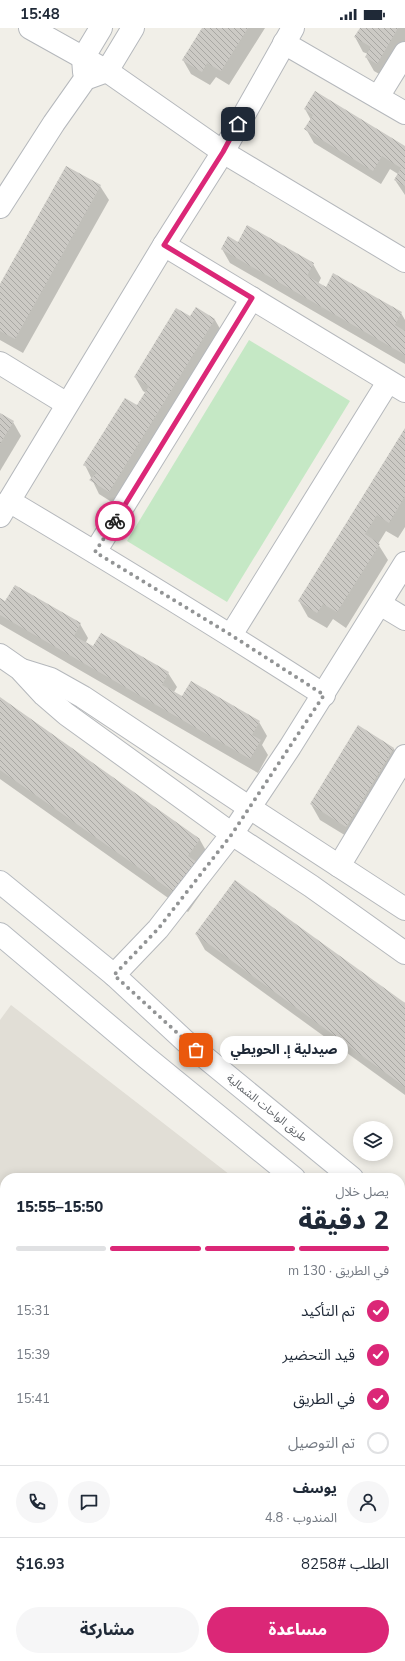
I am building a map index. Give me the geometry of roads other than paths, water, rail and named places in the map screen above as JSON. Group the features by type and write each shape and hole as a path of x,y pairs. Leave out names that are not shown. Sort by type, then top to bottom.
{"street":[{"path":"30,28 84,69 107,71 223,152 405,260"},
{"path":"0,207 54,123 84,69 101,28"},
{"path":"107,71 133,28"},
{"path":"324,695 231,635 95,552 5,509 164,245 223,152 288,35 378,97 405,113"},
{"path":"378,97 405,53"},
{"path":"164,245 397,387 231,635"},
{"path":"95,552 252,298"},
{"path":"0,363 67,404"},
{"path":"114,975 158,929 232,834 324,695 405,563"},
{"path":"380,604 405,619"},
{"path":"0,655 20,669 44,695 66,714 232,834 311,886 405,953"},
{"path":"20,669 51,679 83,697 405,909"},
{"path":"339,866 405,756"},
{"name":"طريق الواحات الشمالية","path":"0,882 114,975 185,1041 346,1173"},
{"path":"0,934 288,1173"}],"place":[{"name":"صيدلية إ. الحويطي","path":"196,1050"}]}
